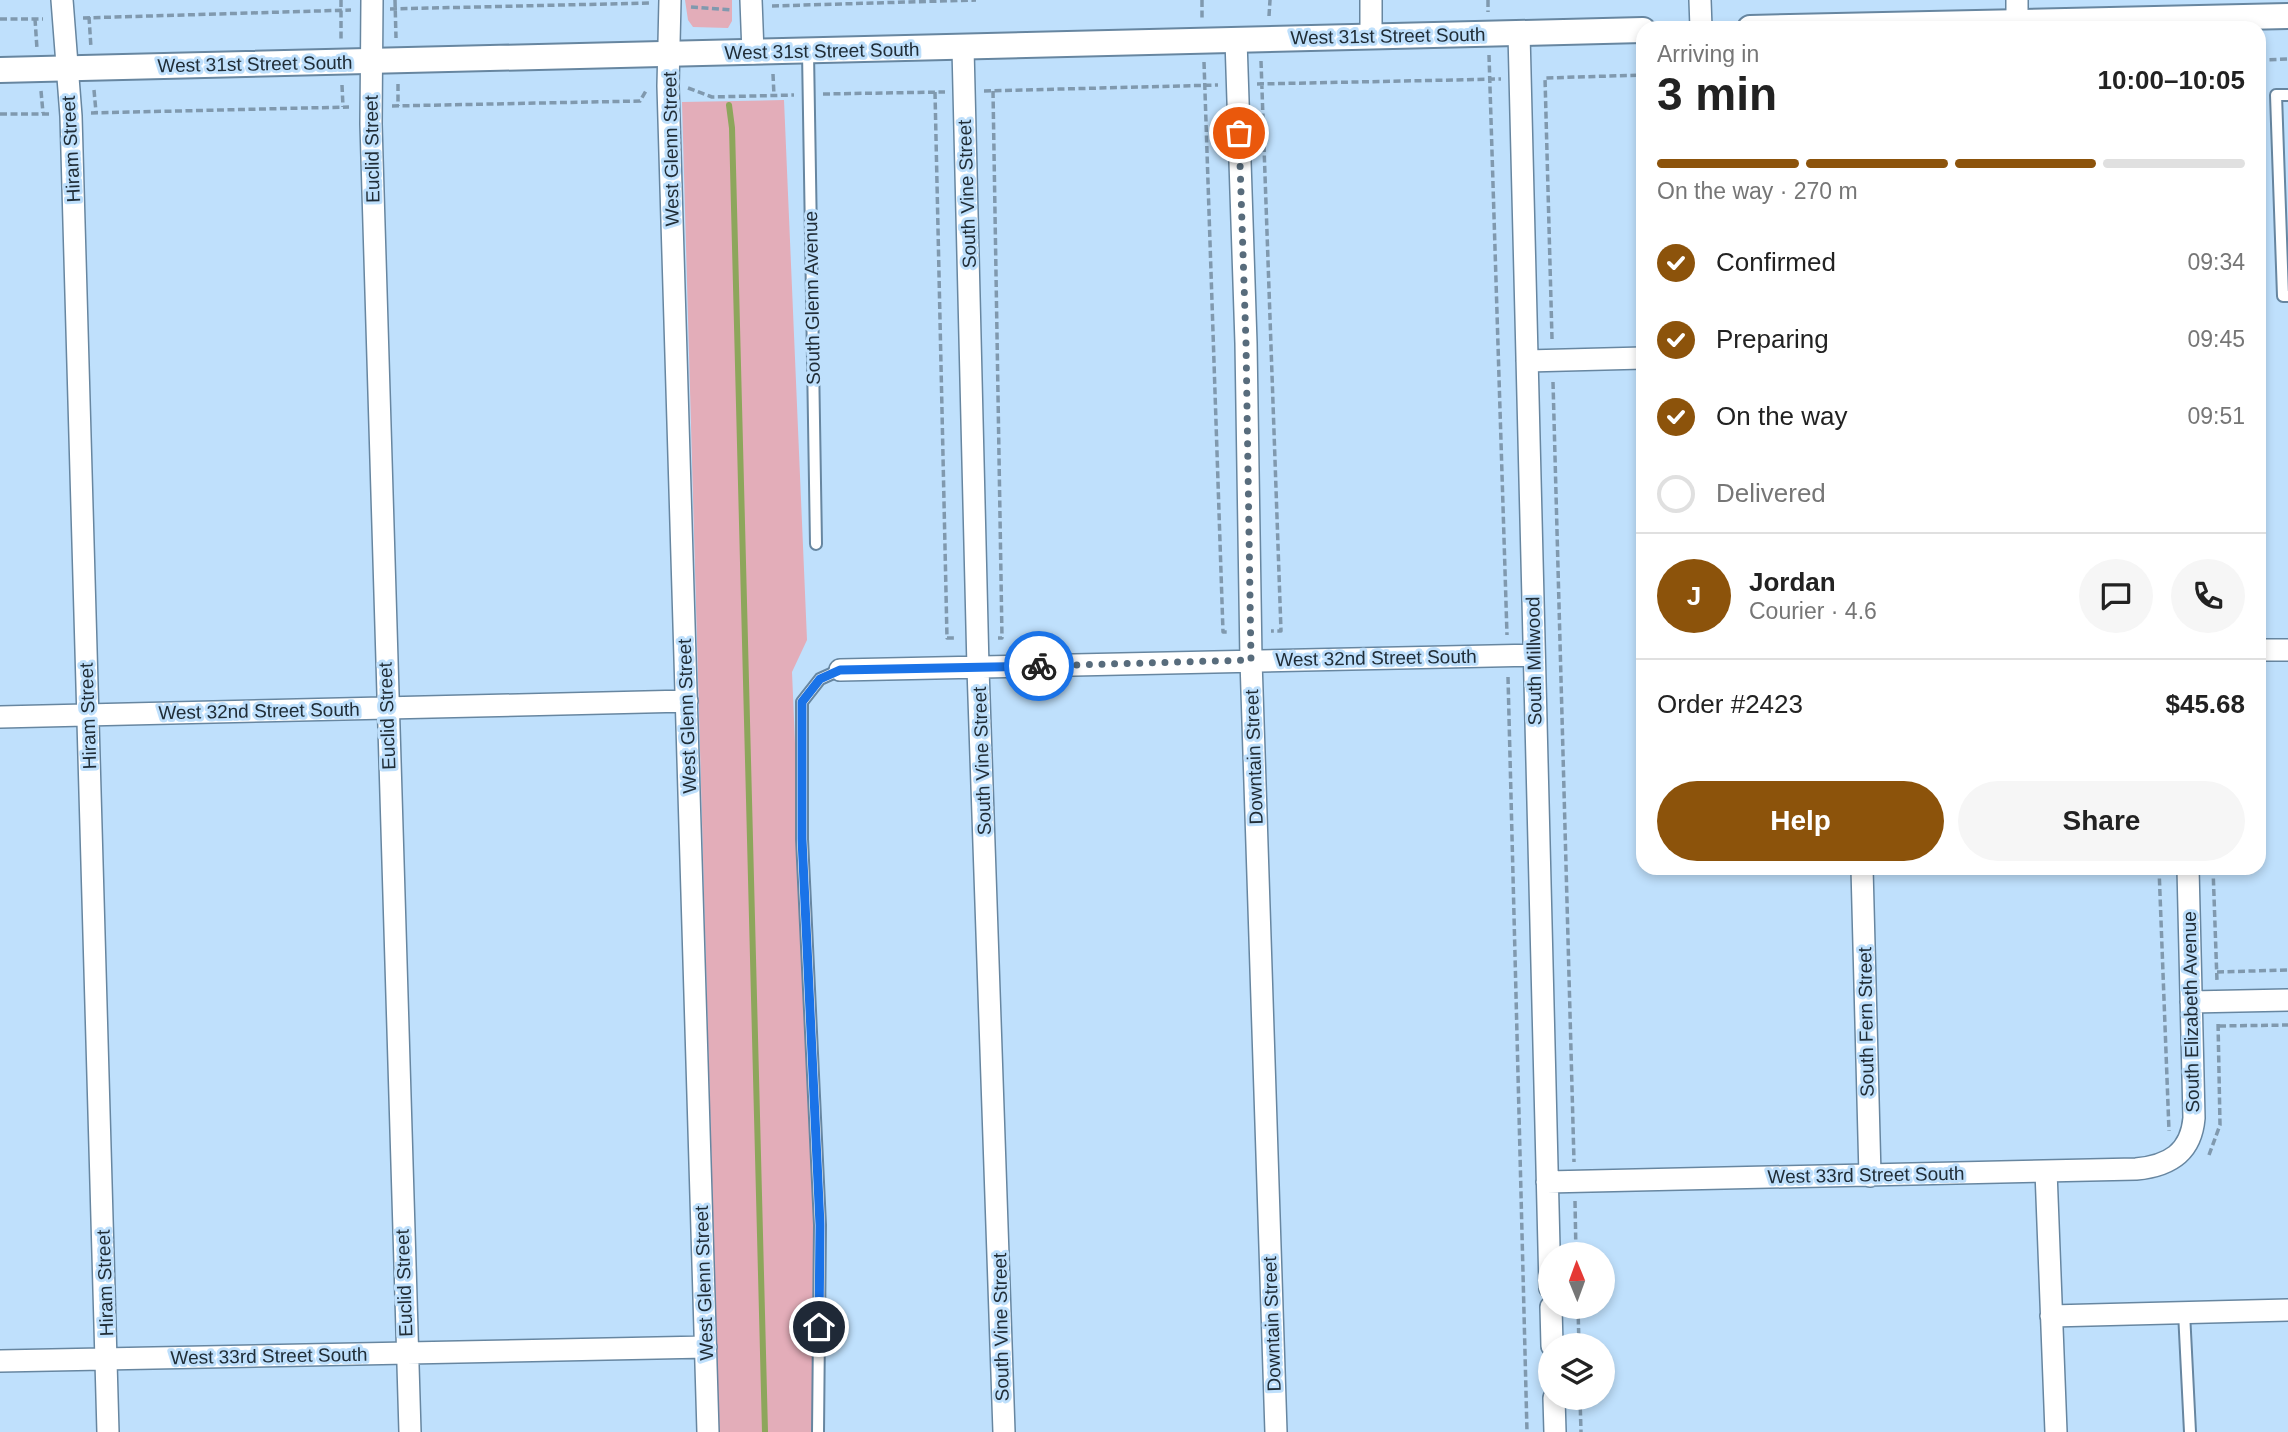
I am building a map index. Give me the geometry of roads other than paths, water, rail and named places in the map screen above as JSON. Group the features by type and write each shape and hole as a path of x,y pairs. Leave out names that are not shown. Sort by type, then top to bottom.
{"street":[{"path":"1371,0 1371,36"},
{"path":"1700,0 1701,21"},
{"name":"West Glenn Street","path":"670,2 671,55 668,86 708,1432"},
{"name":"Euclid Street","path":"372,5 370,106 410,1432"},
{"path":"758,5 762,53"},
{"name":"Hiram Street","path":"62,9 71,116 108,1432"},
{"path":"1860,21 2017,11 2148,21"},
{"path":"2207,21 2288,16"},
{"name":"West 31st Street South","path":"0,70 1636,30"},
{"name":"South Millwood","path":"1519,33 1549,1242"},
{"name":"Downtain Street","path":"1237,40 1246,343 1251,660 1276,1432"},
{"name":"South Vine Street","path":"963,48 978,668 1003,1432"},
{"path":"1527,361 1636,358"},
{"path":"2266,650 2288,650"},
{"name":"West 32nd Street South","path":"840,670 1534,655"},
{"name":"West 32nd Street South","path":"0,717 687,701"},
{"name":"South Fern Street","path":"1862,875 1870,1176"},
{"name":"South Elizabeth Avenue","path":"2180,1153 2188,1144 2193,1130 2188,875"},
{"path":"2191,1002 2288,1000"},
{"name":"West 33rd Street South","path":"1547,1182 2154,1168 2169,1163 2180,1153"},
{"path":"2046,1171 2056,1432"},
{"path":"2052,1316 2288,1310"},
{"name":"West 33rd Street South","path":"0,1361 706,1347"},
{"path":"1554,1410 1555,1432"}],"lane":[{"name":"South Glenn Avenue","path":"808,52 816,544"},
{"path":"2288,95 2276,95 2283,155 2283,296 2288,296"},
{"path":"818,1432 820,1225 802,839 802,702 820,679 840,670"},
{"path":"2184,1312 2190,1432"}],"waterway":[{"path":"729,105 732,128 765,1432"}]}
